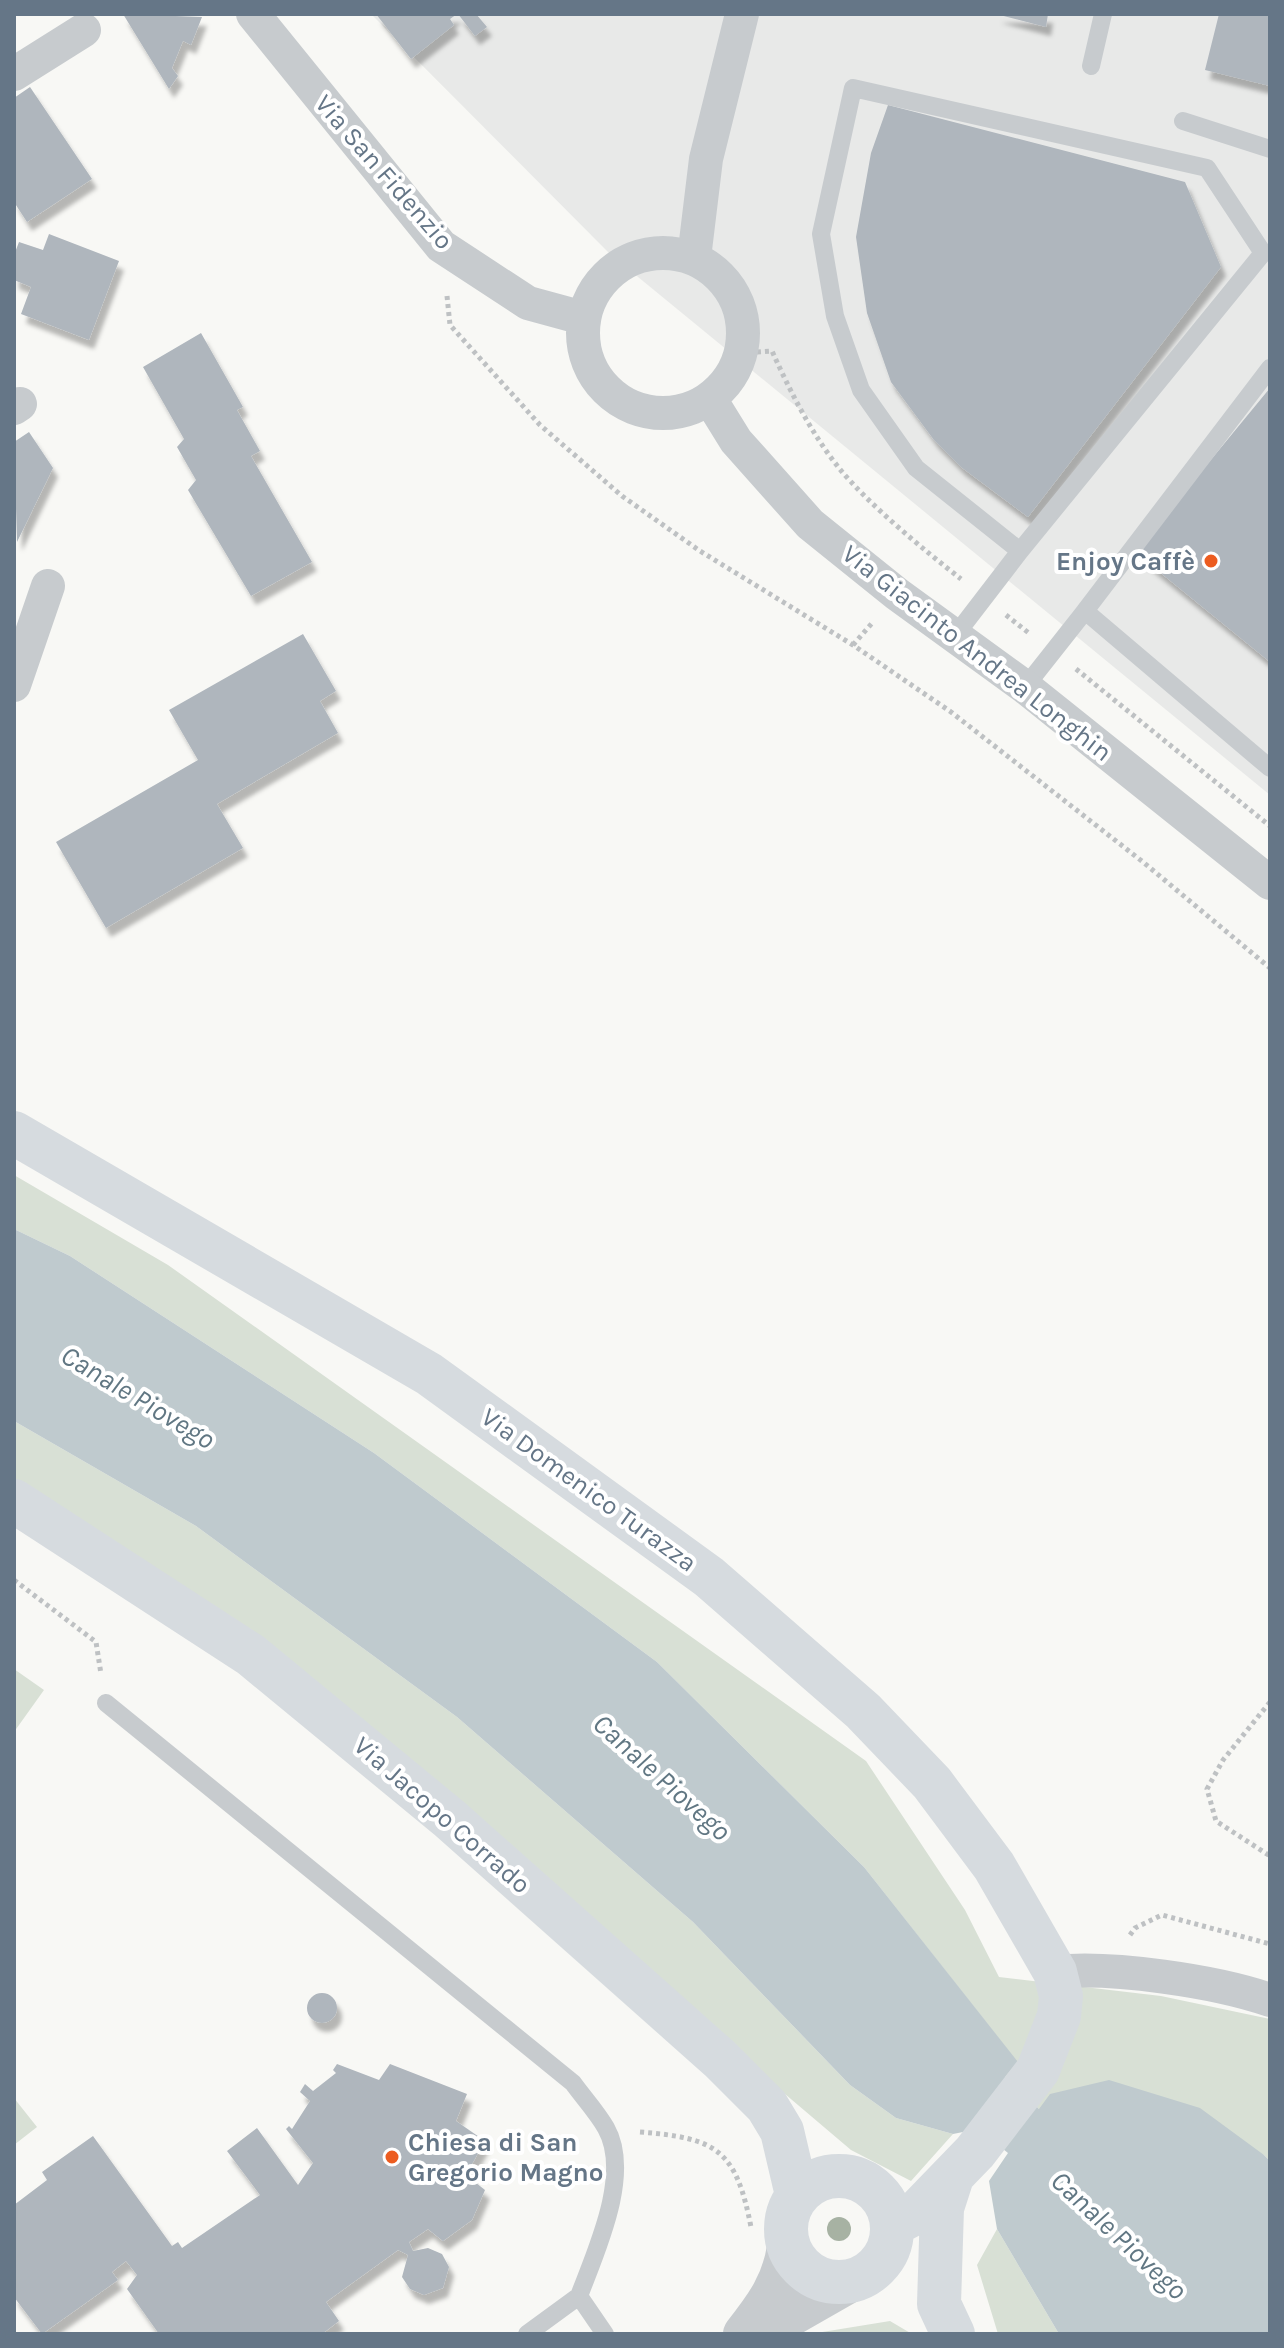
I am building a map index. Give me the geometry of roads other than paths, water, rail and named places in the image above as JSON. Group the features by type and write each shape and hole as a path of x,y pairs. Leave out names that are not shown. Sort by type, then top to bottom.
{"main road":[{"name":"Via Domenico Turazza","path":"14,1133 429,1374 709,1577 863,1711 932,1783 994,1866 1055,1972"},
{"name":"Via Jacopo Corrado","path":"14,1501 251,1655 450,1819 720,2059 767,2106 782,2131 797,2195"},
{"path":"851,2281 873,2270 886,2254 892,2229 917,2212 963,2166 1038,2070 1059,2016 1061,1996 1055,1972"},
{"path":"944,2305 942,2208 963,2166"},
{"path":"823,2178 854,2178 880,2196 892,2229 922,2256 944,2305 912,2287 824,2281 802,2269 770,2240 786,2220 797,2195 823,2178"}],"street":[{"name":"Via San Fidenzio","path":"253,14 441,246 528,303 583,318"},
{"path":"694,258 706,159 742,14"},
{"path":"14,74 84,30"},
{"path":"671,253 694,258 717,274 734,297 743,324 741,353 730,379 710,399 685,411 658,414 632,407 608,393 591,371 583,345 583,318 592,296 606,276 624,262 647,254 671,253"},
{"name":"Via Giacinto Andrea Longhin","path":"710,399 736,441 810,524 954,637 1025,687 1270,883"},
{"path":"14,685 48,586"},
{"path":"1055,1972 1080,1969 1130,1975 1251,1993 1270,2000"},
{"path":"744,2334 784,2274 770,2240"},
{"path":"758,2334 851,2281"}],"lane":[{"path":"1091,66 1103,14"},
{"path":"954,637 1020,551 1267,250 1207,168 853,88 821,234 835,316 861,390 916,468 1020,551"},
{"path":"1183,121 1270,149"},
{"path":"1025,687 1270,368"},
{"path":"1085,611 1270,768"},
{"path":"106,1703 573,2083 608,2130 616,2175 600,2238 579,2296 527,2334"},
{"path":"579,2296 605,2334"}],"water":[{"name":"Canale Piovego","path":"14,1229 70,1256 374,1453 657,1662 864,1867 1018,2062 1005,2077 1039,2109 1050,2094 1109,2080 1200,2108 1264,2155 1270,2161 1270,2334 1059,2334 997,2229 989,2181 1008,2153 978,2129 953,2134 896,2118 850,2085 693,1922 457,1717 196,1526 14,1421"}],"place":[{"name":"Enjoy Caffè","path":"1211,561"},
{"name":"Chiesa di San Gregorio Magno","path":"392,2157"}]}
